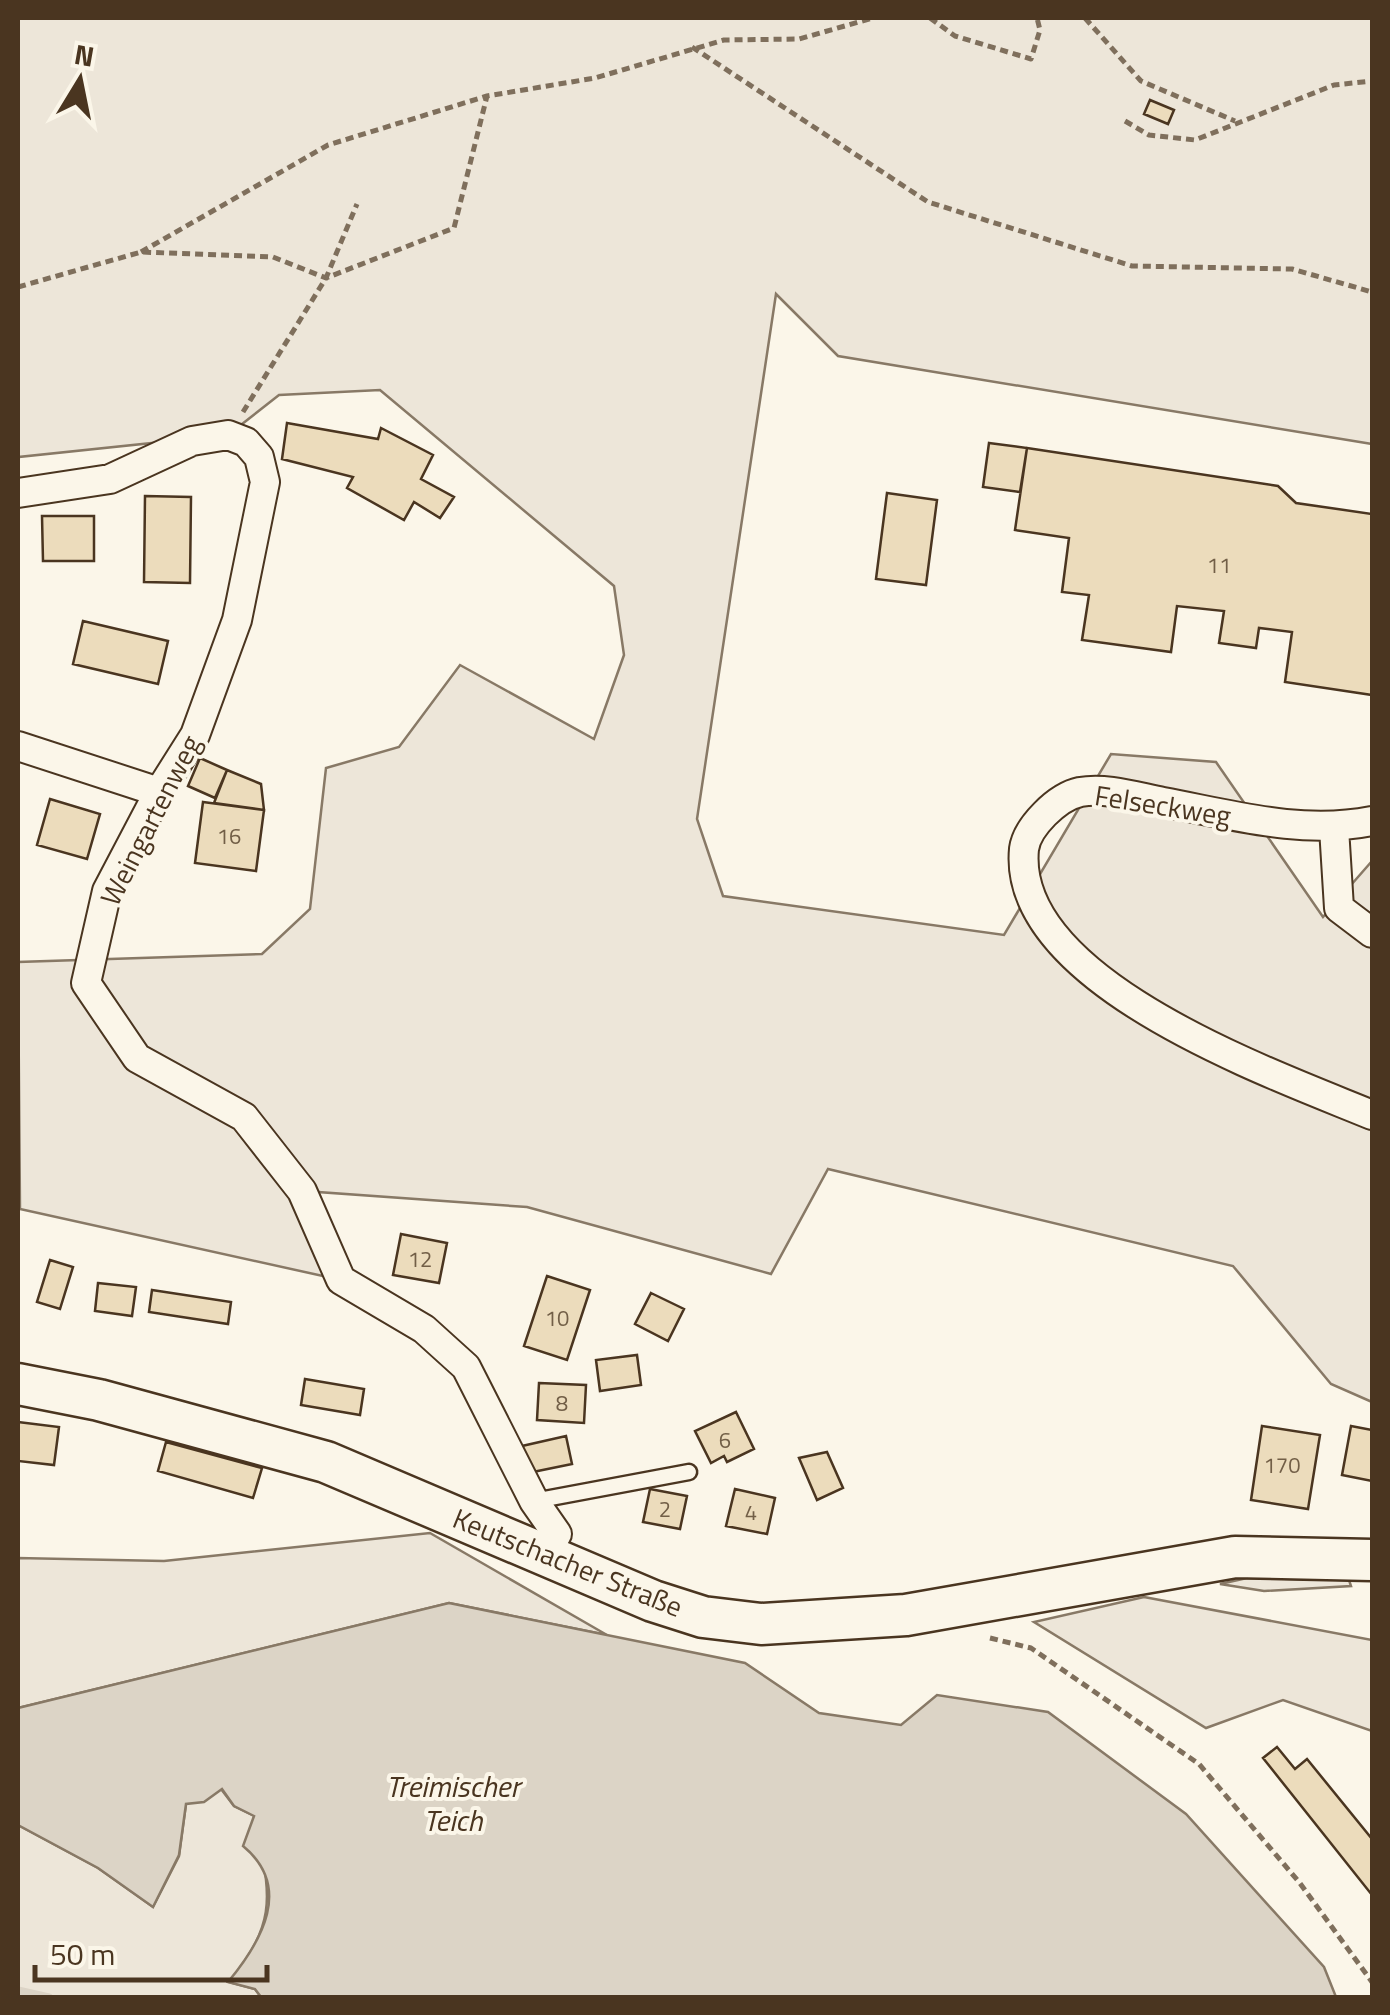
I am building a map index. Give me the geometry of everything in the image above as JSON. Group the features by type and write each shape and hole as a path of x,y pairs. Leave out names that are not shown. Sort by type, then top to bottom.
{"main road":[{"name":"Keutschacher Straße","path":"18,1384 100,1400 326,1462 653,1600 704,1617 762,1624 906,1616 1235,1558 1372,1560"}],"street":[{"path":"18,493 110,479 192,441 228,435"},
{"name":"Weingartenweg","path":"228,435 246,442 258,457 264,482 238,620 196,735 159,792 107,892 86,983 137,1058 244,1117 302,1191 341,1280 424,1329 466,1367 534,1501 556,1534 545,1552"},
{"path":"18,746 159,792"},
{"name":"Felseckweg","path":"1372,821 1334,828 1295,827 1118,793 1078,792 1047,812 1026,837 1022,875 1059,946 1158,1021 1372,1115"},
{"path":"1334,828 1339,908 1372,933"}],"lane":[{"path":"534,1501 689,1472"}],"path":[{"path":"18,287 141,252 328,145 487,96 596,78 692,47 724,40 799,39 873,18"},
{"path":"930,18 955,36 1031,58 1040,30 1037,18"},
{"path":"1085,18 1141,81 1237,122"},
{"path":"692,47 928,202 1132,266 1292,269 1372,292"},
{"path":"1125,121 1149,135 1195,140 1334,85 1372,82"},
{"path":"141,252 272,257 326,278 454,228 487,96"},
{"path":"228,435 326,278 358,204"},
{"path":"978,1634 1031,1648 1199,1764 1322,1911 1372,1982"}],"shaded area":[{"path":"18,18 1372,18 1372,444 838,356 776,294 697,819 723,896 1004,935 1111,754 1216,762 1323,917 1372,861 1372,1402 1331,1384 1233,1266 828,1169 771,1274 527,1207 303,1191 341,1280 20,1209 18,962 262,954 310,909 326,768 399,747 460,665 594,739 624,655 614,586 380,390 279,395 228,435 18,457"},
{"path":"430,1533 607,1635 449,1603 18,1708 18,1558 164,1561"},
{"path":"1247,1578 1349,1580 1351,1586 1264,1591 1220,1584"},
{"path":"1144,1597 1372,1640 1372,1731 1283,1700 1206,1728 1034,1622"},
{"path":"221,1789 234,1806 255,1816 267,1903 257,1939 229,1982 255,1989 261,1997 18,1997 18,1825 98,1868 153,1907 179,1856 186,1804"}],"water":[{"name":"Treimischer Teich","path":"449,1603 745,1663 819,1713 901,1725 937,1695 1048,1712 1186,1814 1324,1967 1336,1997 261,1997 255,1989 228,1982 261,1932 269,1896 267,1879 243,1846 254,1816 234,1806 222,1789 204,1802 186,1804 179,1855 153,1907 98,1868 18,1825 18,1708"}],"building":[{"path":"1150,100 1174,110 1168,124 1144,114"},
{"path":"287,423 378,439 381,428 433,455 421,479 454,497 440,518 414,502 404,520 347,488 353,477 282,459"},
{"path":"989,443 1027,448 1020,492 983,487"},
{"path":"1027,448 1278,486 1296,503 1372,514 1372,695 1285,682 1292,632 1259,628 1256,648 1219,643 1224,611 1177,606 1171,652 1082,640 1089,595 1062,592 1069,538 1015,530"},
{"path":"887,493 937,500 926,585 876,579"},
{"path":"145,496 191,497 190,583 144,582"},
{"path":"42,516 94,516 94,561 43,561"},
{"path":"83,621 168,641 158,684 73,664"},
{"path":"200,758 227,770 215,798 188,786"},
{"path":"227,770 261,784 264,810 214,803"},
{"path":"50,799 100,814 87,859 37,845"},
{"path":"203,802 264,810 256,871 195,863"},
{"path":"401,1234 447,1243 439,1283 393,1275"},
{"path":"50,1260 73,1267 60,1309 37,1302"},
{"path":"547,1276 590,1290 567,1360 524,1346"},
{"path":"98,1283 136,1287 132,1316 95,1311"},
{"path":"152,1290 231,1302 228,1324 149,1312"},
{"path":"651,1293 684,1309 668,1341 635,1324"},
{"path":"637,1355 641,1385 600,1391 596,1360"},
{"path":"305,1379 364,1389 360,1415 301,1405"},
{"path":"539,1383 586,1385 584,1423 537,1420"},
{"path":"736,1412 754,1449 727,1462 724,1456 711,1463 695,1431"},
{"path":"18,1422 59,1427 54,1465 18,1461"},
{"path":"1262,1426 1320,1435 1308,1509 1251,1500"},
{"path":"1351,1426 1372,1430 1372,1481 1342,1475"},
{"path":"566,1436 572,1464 528,1473 522,1446"},
{"path":"166,1442 262,1468 253,1498 158,1471"},
{"path":"827,1452 843,1488 817,1500 799,1458"},
{"path":"650,1489 687,1496 680,1529 643,1522"},
{"path":"735,1489 775,1498 767,1534 726,1526"},
{"path":"1277,1747 1295,1769 1307,1759 1372,1839 1372,1895 1263,1758"}],"waterway":[{"path":"18,1991 49,1998"}]}
